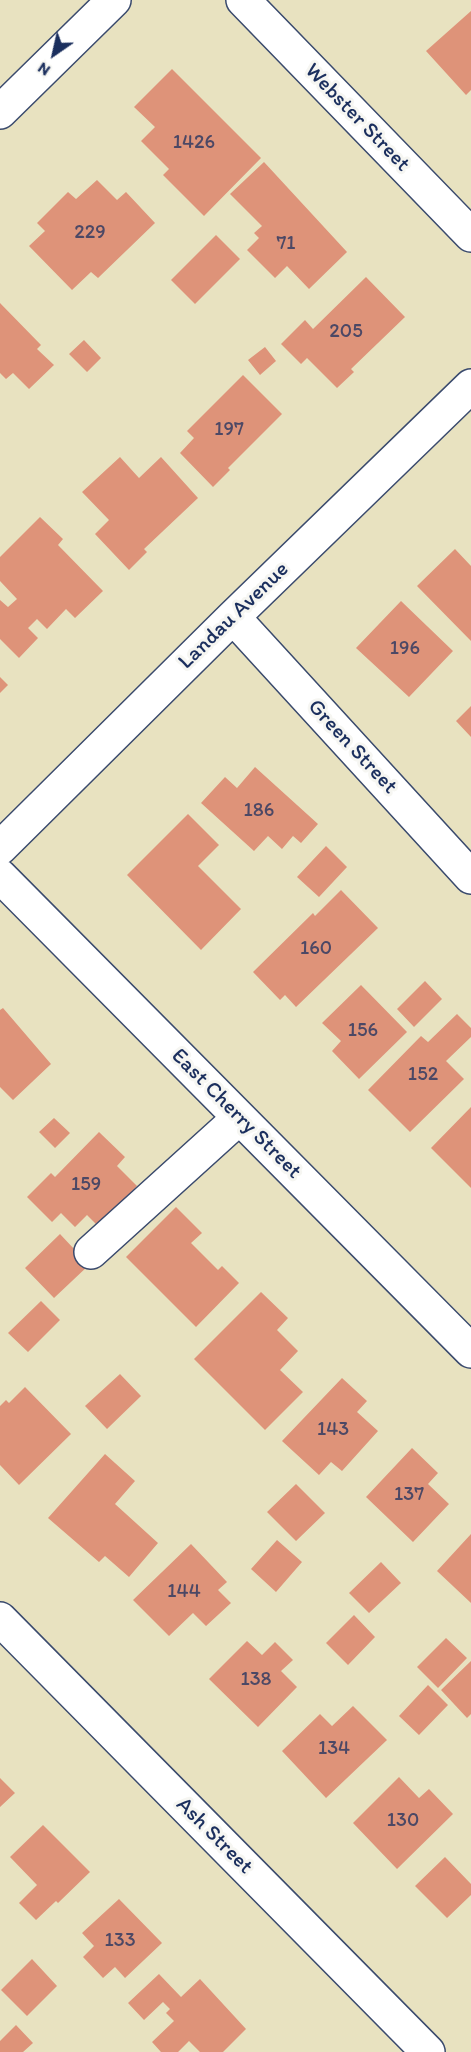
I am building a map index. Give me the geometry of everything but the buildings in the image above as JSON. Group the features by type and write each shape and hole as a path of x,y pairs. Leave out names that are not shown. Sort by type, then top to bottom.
{"street":[{"path":"0,112 114,0"},
{"name":"Webster Street","path":"243,0 471,235"},
{"name":"Landau Avenue","path":"0,848 471,386"},
{"name":"Green Street","path":"233,617 471,877"},
{"name":"East Cherry Street","path":"0,876 471,1351"},
{"path":"91,1252 239,1118"},
{"name":"Ash Street","path":"0,1619 428,2052"}]}
